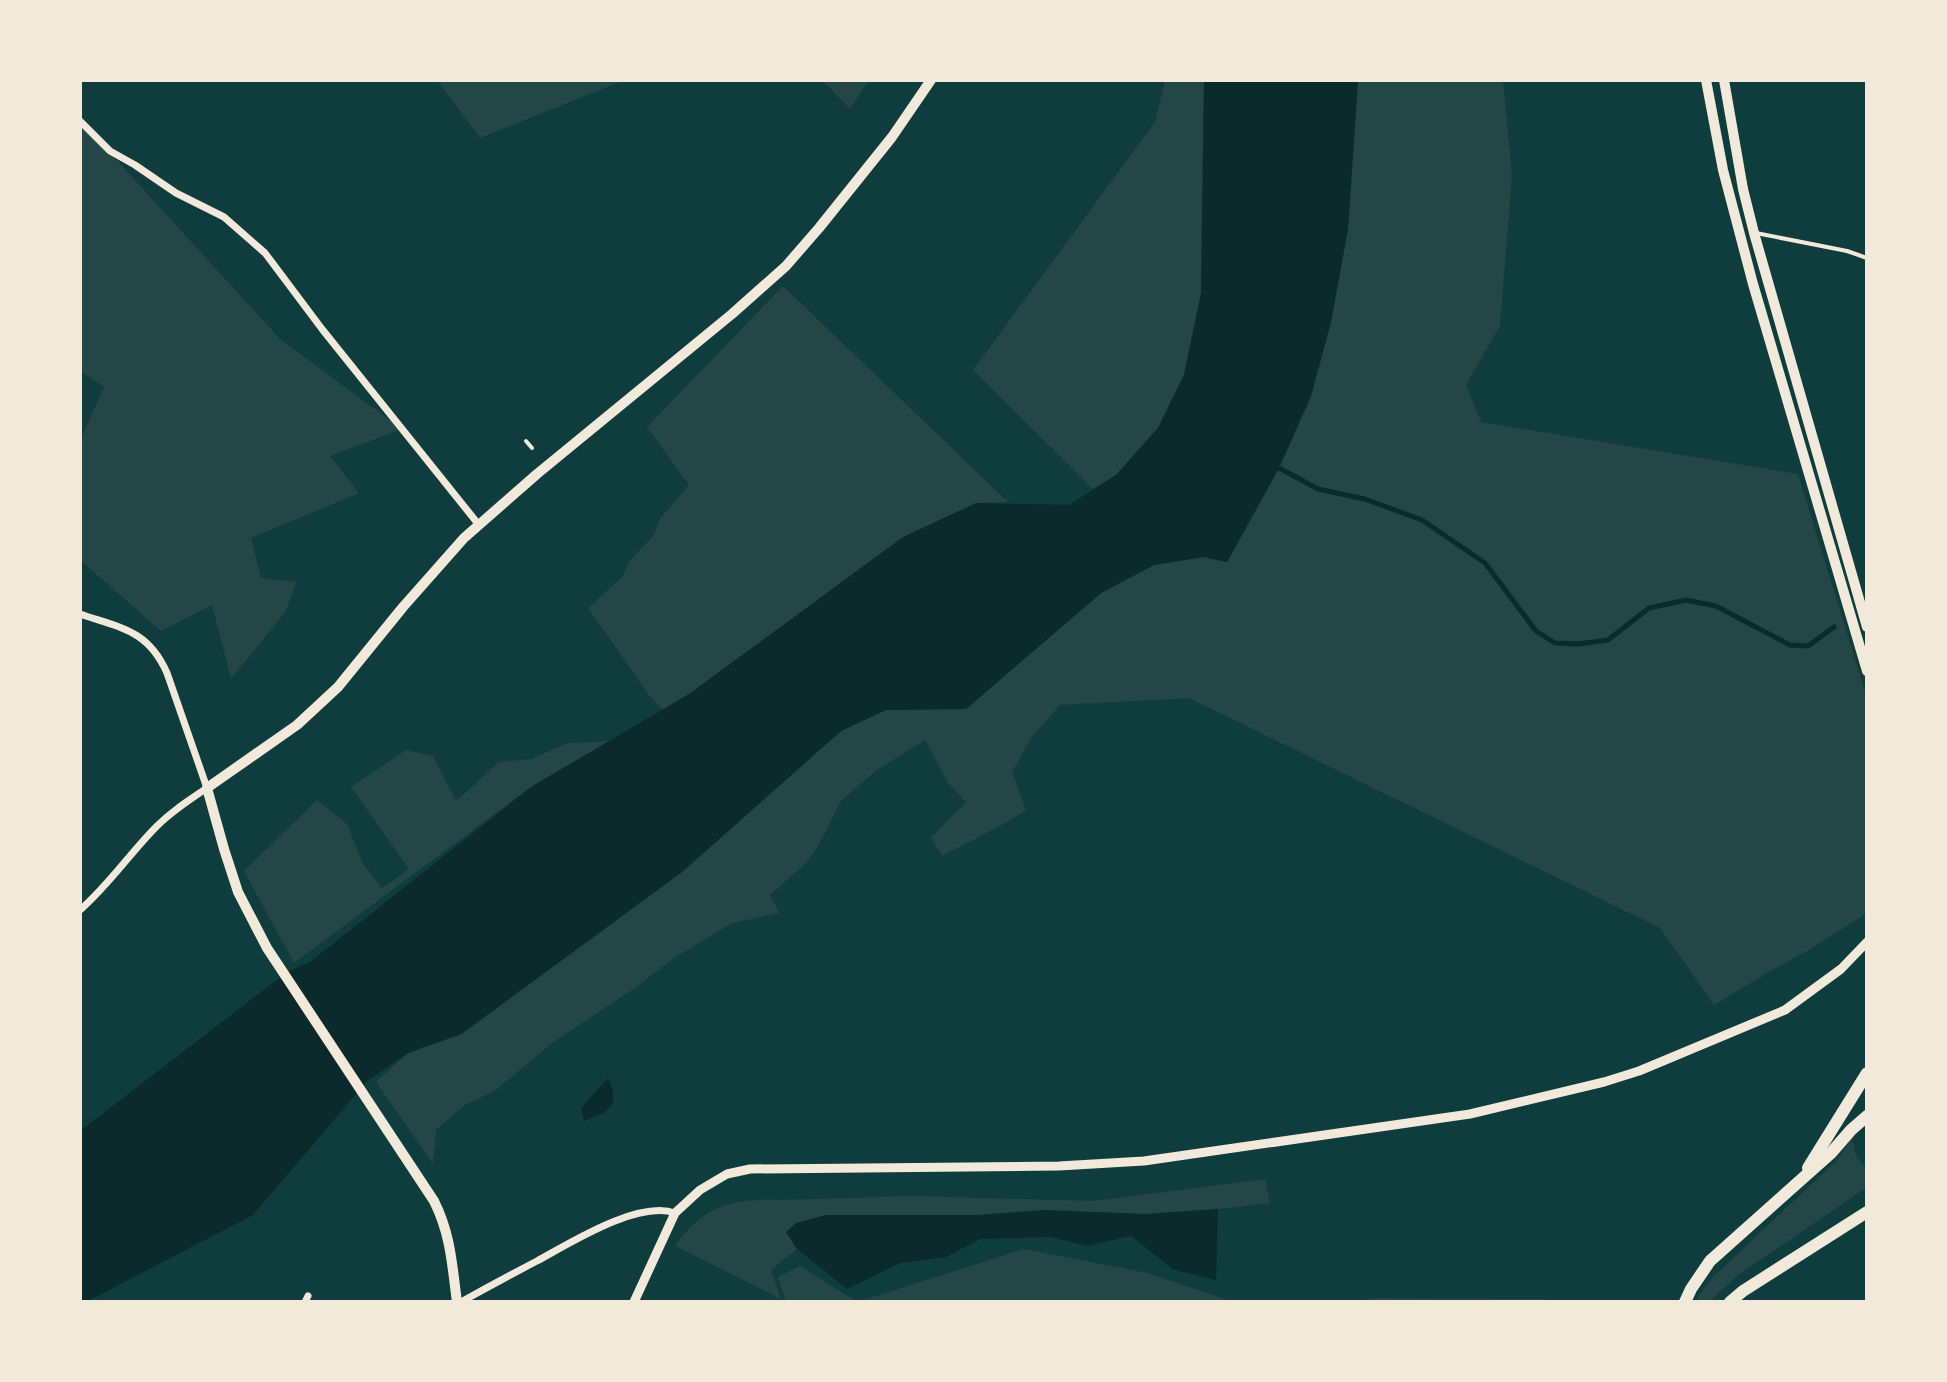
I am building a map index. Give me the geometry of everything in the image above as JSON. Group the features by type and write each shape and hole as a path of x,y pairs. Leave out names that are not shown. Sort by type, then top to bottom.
{"main road":[{"path":"459,1302 449,1237 442,1217 267,948 238,892 207,788 297,725 338,687 464,538 786,266 892,137 931,80"},
{"path":"1706,80 1723,170 1753,284 1867,671"},
{"path":"1724,80 1754,233 1867,627"},
{"path":"1797,1184 1867,1073"},
{"path":"1685,1302 1710,1261 1797,1184 1867,1116"},
{"path":"1730,1302 1867,1212"}],"street":[{"path":"80,121 110,151 176,193 224,217 265,253 479,525"},
{"path":"80,614 129,630 149,643 160,657 207,788 154,828 116,874 80,910"},
{"path":"634,1302 675,1213 700,1190 727,1174 750,1169 1059,1166 1144,1161 1470,1114 1639,1071 1785,1010 1841,969 1867,942"},
{"path":"459,1302 603,1226 633,1215 666,1210 675,1213"}],"lane":[{"path":"1754,233 1847,251 1867,258"},
{"path":"526,441 532,448"}],"shaded area":[{"path":"437,80 625,80 480,138"},
{"path":"822,80 869,80 850,109"},
{"path":"1165,80 1204,80 1201,293 1184,375 1158,428 1116,475 1093,489 973,370 1155,122"},
{"path":"1204,80 1358,80 1348,229 1331,322 1311,396 1279,468 1227,562 1203,557 1154,565 1101,593 966,709 886,710 841,731 682,872 461,1034 408,1053 367,1081 253,1215 86,1302 80,1302 80,1131 287,972 310,962 531,787 689,694 903,537 976,503 1069,505 1116,475 1158,428 1184,375 1201,293"},
{"path":"1358,80 1503,80 1512,176 1500,326 1466,385 1481,422 1798,474 1867,698 1867,913 1714,1005 1660,928 1189,698 1060,705 1032,737 1012,772 1026,810 942,856 931,838 966,802 948,783 925,740 877,770 841,801 806,863 770,895 779,913 732,923 674,958 555,1041 493,1092 466,1104 436,1130 433,1164 376,1082 408,1053 462,1034 682,872 841,731 886,710 966,709 1101,593 1154,565 1203,557 1227,562 1279,468 1311,396 1331,322 1348,229"},
{"path":"80,120 280,339 402,429 330,456 359,493 251,538 261,578 296,582 286,611 231,679 212,605 161,631 80,560 80,441 104,387 80,371"},
{"path":"783,286 1008,502 976,503 663,710 588,608 623,576 628,563 654,535 660,519 689,485 647,427"},
{"path":"609,741 531,787 294,963 244,871 317,800 347,824 363,864 382,888 409,869 351,787 406,750 433,756 456,801 499,762 531,759 568,743"},
{"path":"608,1078 613,1103 604,1113 584,1121 581,1108"},
{"path":"1852,1138 1856,1156 1867,1168 1867,1187 1737,1276 1709,1302 1696,1302 1712,1278 1837,1160"},
{"path":"1265,1179 1270,1203 1218,1209 1145,1214 1044,1210 787,1232 797,1249 771,1270 781,1299 675,1246 708,1213 747,1201 915,1196 1094,1201"},
{"path":"1218,1209 1216,1280 1174,1270 1131,1236 1087,1246 1050,1237 980,1239 946,1257 900,1263 847,1289 797,1249 786,1232 796,1223 826,1215 977,1215 1044,1210 1145,1214"},
{"path":"1024,1249 1148,1273 1234,1302 857,1302"},
{"path":"800,1266 857,1302 786,1302 778,1277"},
{"path":"1376,1298 1546,1299 1551,1302 1349,1302"}],"waterway":[{"path":"1279,468 1318,489 1365,499 1422,520 1485,563 1536,631 1555,643 1608,640 1649,608 1686,600 1716,606 1790,645 1808,646 1834,627"}]}
